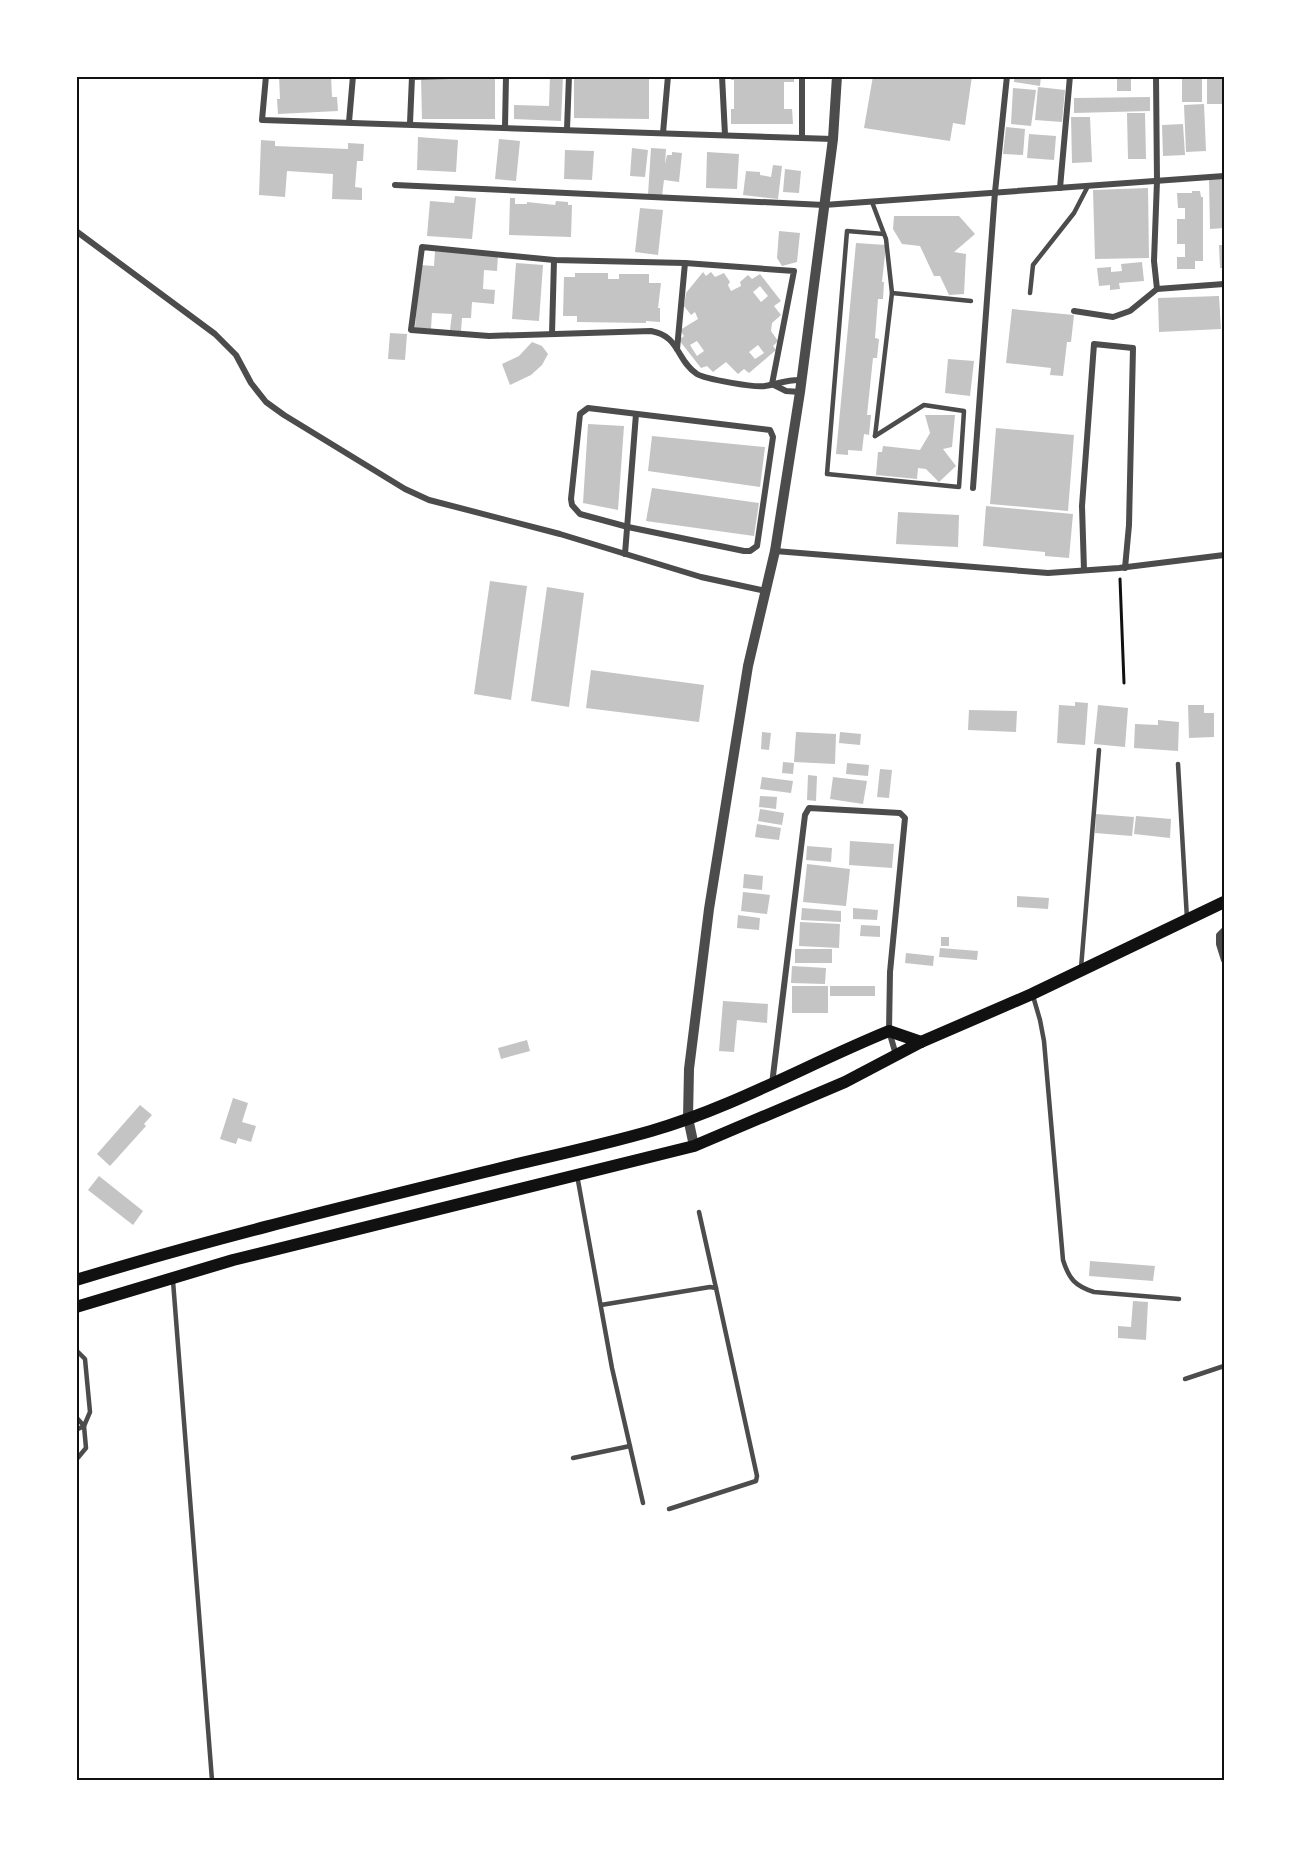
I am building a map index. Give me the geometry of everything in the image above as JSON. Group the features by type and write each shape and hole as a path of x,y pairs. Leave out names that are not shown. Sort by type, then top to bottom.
{"main road":[{"path":"76,1306 233,1260 694,1146 845,1082 921,1042 1032,994 1224,902"},
{"path":"76,1280 208,1242 652,1131 771,1084 889,1031 921,1042"}],"street":[{"path":"266,76 262,120 410,123 833,139"},
{"path":"349,122 353,76"},
{"path":"410,123 412,77 449,76"},
{"path":"505,127 506,76"},
{"path":"567,129 569,76"},
{"path":"663,133 668,76"},
{"path":"722,76 725,135"},
{"path":"802,76 802,138"},
{"path":"694,1146 688,1118 689,1069 709,909 748,666 775,550 802,380 833,139 837,76"},
{"path":"973,488 995,192 1007,76"},
{"path":"1060,188 1070,76"},
{"path":"1156,76 1157,181 1154,261 1157,289"},
{"path":"395,185 824,206 1224,176"},
{"path":"76,231 215,334 236,355 251,383 266,402 405,489 429,500 494,516 701,577 766,591"},
{"path":"772,384 794,271 685,263 554,260 422,247 411,330 489,336 651,331 668,337 693,371 709,379 764,387 788,379 802,380"},
{"path":"552,334 554,260"},
{"path":"677,349 685,263"},
{"path":"1074,311 1113,318 1130,311 1157,289 1224,284"},
{"path":"1084,570 1082,506 1094,344 1133,348 1129,525 1122,568"},
{"path":"772,384 786,391 800,393"},
{"path":"588,408 767,428 773,437 757,546 754,549 744,552 628,527 580,514 572,505 581,412 588,408"},
{"path":"625,554 636,414"},
{"path":"775,550 1048,573 1122,568 1224,555"},
{"path":"771,1084 805,815 809,808 900,813 905,818 890,972 889,1031 896,1055"},
{"path":"1224,930 1219,935 1224,960"}],"lane":[{"path":"1030,293 1033,265 1074,213 1088,186"},
{"path":"872,202 884,234 890,264 892,293 875,436 924,405 964,411 959,487 827,474 847,231 884,234"},
{"path":"892,293 971,301"},
{"path":"1081,970 1099,750"},
{"path":"1178,764 1187,919"},
{"path":"1032,994 1044,1041 1063,1260 1067,1272 1072,1282 1082,1289 1094,1292 1179,1299"},
{"path":"577,1175 612,1368 643,1503"},
{"path":"669,1509 756,1481 758,1476 699,1212"},
{"path":"172,1278 212,1780"},
{"path":"602,1305 701,1288 716,1288"},
{"path":"76,1350 85,1359 90,1412 84,1426 86,1448 76,1460"},
{"path":"1185,1378 1224,1366"},
{"path":"76,1418 84,1426"},
{"path":"76,1430 84,1426"},
{"path":"573,1458 630,1446"}],"path":[{"path":"1122,568 1124,683"}],"building":[{"path":"279,76 331,76 332,97 337,97 338,111 278,114"},
{"path":"550,76 563,76 561,121 514,119 514,105 549,106"},
{"path":"574,76 649,76 649,119 574,118"},
{"path":"731,76 755,76 755,79 764,78 764,76 794,76 794,82 784,82 784,109 792,109 793,124 731,124 731,109 734,109 734,80 731,80"},
{"path":"873,76 972,76 965,125 953,123 950,141 864,128"},
{"path":"1015,76 1041,76 1040,86 1014,82"},
{"path":"1117,76 1131,76 1131,91 1117,91"},
{"path":"1182,76 1202,76 1202,102 1182,102"},
{"path":"1207,76 1224,76 1224,104 1207,104"},
{"path":"421,78 495,78 495,119 422,119"},
{"path":"1038,87 1065,90 1062,122 1035,120"},
{"path":"1013,88 1036,90 1031,126 1011,124"},
{"path":"1150,97 1150,111 1074,113 1074,98"},
{"path":"1204,104 1206,151 1186,152 1184,105"},
{"path":"1127,113 1145,113 1146,159 1128,159"},
{"path":"1071,117 1090,117 1092,162 1072,163"},
{"path":"1183,124 1185,155 1163,156 1162,125"},
{"path":"1006,127 1025,129 1023,155 1003,154"},
{"path":"1029,134 1056,136 1054,160 1027,158"},
{"path":"418,137 458,140 456,172 417,170"},
{"path":"499,139 520,141 516,181 495,179"},
{"path":"261,140 275,141 275,146 348,149 348,143 364,144 363,161 357,161 355,187 362,188 362,200 332,199 333,174 287,171 285,197 259,195"},
{"path":"632,148 648,150 645,177 630,176"},
{"path":"651,148 666,149 665,164 667,155 672,155 672,152 682,153 679,182 664,180 662,196 648,195"},
{"path":"565,150 594,151 592,180 564,179"},
{"path":"707,152 739,154 737,189 706,188"},
{"path":"773,165 782,166 778,199 743,195 746,171 760,172 760,175 771,177"},
{"path":"785,169 801,171 799,193 783,192"},
{"path":"1224,178 1224,228 1210,229 1209,179"},
{"path":"1148,188 1149,258 1095,259 1093,190"},
{"path":"1192,191 1200,191 1203,197 1203,261 1195,261 1195,269 1177,269 1177,257 1185,257 1185,244 1177,244 1177,219 1185,219 1185,208 1178,208 1177,193 1192,193"},
{"path":"455,196 476,198 472,239 427,236 430,201 454,203"},
{"path":"510,198 515,198 515,204 527,204 527,202 555,205 556,201 568,202 568,205 572,205 571,237 509,235"},
{"path":"640,208 663,210 658,255 635,252"},
{"path":"894,216 959,216 975,234 954,252 966,254 964,294 949,295 940,276 934,276 920,246 902,244 893,229"},
{"path":"779,231 800,233 797,262 782,266 777,258"},
{"path":"856,243 886,245 882,282 884,282 883,299 878,299 875,338 879,339 877,358 873,358 867,415 871,415 869,435 864,434 862,451 848,450 848,455 836,454"},
{"path":"1219,245 1224,245 1224,268 1220,268"},
{"path":"435,251 498,255 497,271 484,270 483,289 495,290 494,304 472,302 471,318 462,318 461,331 450,330 452,314 432,313 431,329 415,328 420,265 434,266"},
{"path":"1142,262 1144,281 1119,283 1120,289 1110,290 1110,285 1099,286 1097,268 1111,267 1111,272 1122,271 1121,264"},
{"path":"516,263 543,265 539,321 512,319"},
{"path":"703,272 706,276 711,272 715,277 724,273 730,282 728,285 731,291 741,286 740,282 748,275 752,279 760,274 781,301 774,306 781,315 772,323 771,331 778,341 773,346 776,350 749,373 744,369 738,374 726,362 713,372 707,366 701,368 679,340 684,336 680,330 698,319 695,312 691,315 684,306 686,293","holes":["760,286 768,296 761,302 753,292","697,341 704,351 697,356 690,345","758,345 764,353 755,359 749,352"]},
{"path":"575,273 608,273 608,279 619,279 619,274 649,274 649,283 661,283 658,308 660,308 660,322 577,322 577,316 563,316 564,277 575,277"},
{"path":"1219,296 1221,329 1159,332 1158,298"},
{"path":"1012,309 1074,315 1071,342 1067,342 1063,376 1050,375 1051,368 1006,363"},
{"path":"390,333 407,334 405,360 388,359"},
{"path":"532,342 542,346 548,354 542,365 531,375 510,385 502,364 519,356"},
{"path":"948,359 974,361 970,396 945,393"},
{"path":"925,415 955,415 952,447 943,449 956,466 939,482 926,469 918,468 917,479 876,475 878,452 882,452 883,446 920,450 930,433"},
{"path":"588,424 624,426 618,510 583,503"},
{"path":"996,428 1074,435 1068,511 990,504"},
{"path":"652,436 765,447 760,487 648,471"},
{"path":"652,488 759,503 754,536 646,521"},
{"path":"986,506 1073,514 1069,558 1045,556 1045,552 983,546"},
{"path":"898,512 959,515 958,547 896,544"},
{"path":"490,581 527,586 511,700 474,694"},
{"path":"547,587 584,593 569,707 531,701"},
{"path":"591,670 704,685 699,722 586,708"},
{"path":"1075,702 1088,703 1085,745 1057,743 1059,705 1075,706"},
{"path":"1098,705 1128,708 1125,747 1094,744"},
{"path":"1188,705 1204,705 1204,713 1214,713 1214,737 1189,738"},
{"path":"969,710 1017,711 1016,732 968,730"},
{"path":"1158,720 1179,722 1178,751 1134,748 1135,724 1158,725"},
{"path":"762,732 771,733 769,750 761,749"},
{"path":"796,732 836,734 835,764 794,762"},
{"path":"840,732 861,734 860,745 839,743"},
{"path":"783,762 794,763 793,774 782,773"},
{"path":"847,763 869,765 868,776 846,774"},
{"path":"880,769 892,770 889,798 877,797"},
{"path":"808,775 817,776 816,801 807,800"},
{"path":"762,777 793,781 791,793 760,789"},
{"path":"833,777 867,781 863,804 830,799"},
{"path":"760,796 777,797 776,809 759,807"},
{"path":"760,809 784,813 782,825 758,821"},
{"path":"1096,814 1134,817 1132,836 1095,833"},
{"path":"1136,816 1171,819 1170,838 1134,834"},
{"path":"757,824 781,828 779,840 755,837"},
{"path":"850,841 894,844 892,868 849,865"},
{"path":"807,846 832,848 831,862 806,860"},
{"path":"807,864 850,869 846,906 803,902"},
{"path":"744,874 763,876 762,890 743,888"},
{"path":"743,892 770,895 767,914 741,911"},
{"path":"1017,896 1049,898 1048,909 1017,907"},
{"path":"802,908 841,911 841,922 801,920"},
{"path":"853,908 878,910 877,920 853,919"},
{"path":"738,915 760,918 759,930 737,928"},
{"path":"800,922 840,924 839,948 799,946"},
{"path":"861,925 880,926 880,937 860,936"},
{"path":"941,937 949,937 949,946 941,946"},
{"path":"940,948 978,951 977,960 939,957"},
{"path":"795,949 832,949 832,963 795,963"},
{"path":"906,953 934,956 933,966 905,963"},
{"path":"792,966 826,968 825,984 791,983"},
{"path":"792,986 828,986 828,1013 792,1013"},
{"path":"830,986 875,986 875,996 830,996"},
{"path":"723,1001 768,1004 767,1023 737,1020 734,1052 719,1051"},
{"path":"527,1040 530,1051 501,1059 498,1048"},
{"path":"233,1098 248,1103 242,1122 256,1126 251,1142 238,1138 236,1144 220,1139"},
{"path":"140,1105 152,1115 144,1124 146,1126 110,1166 97,1154"},
{"path":"99,1176 143,1211 133,1225 88,1190"},
{"path":"1090,1261 1155,1266 1153,1281 1089,1276"},
{"path":"1133,1301 1148,1302 1146,1340 1118,1338 1118,1326 1131,1327"}]}
